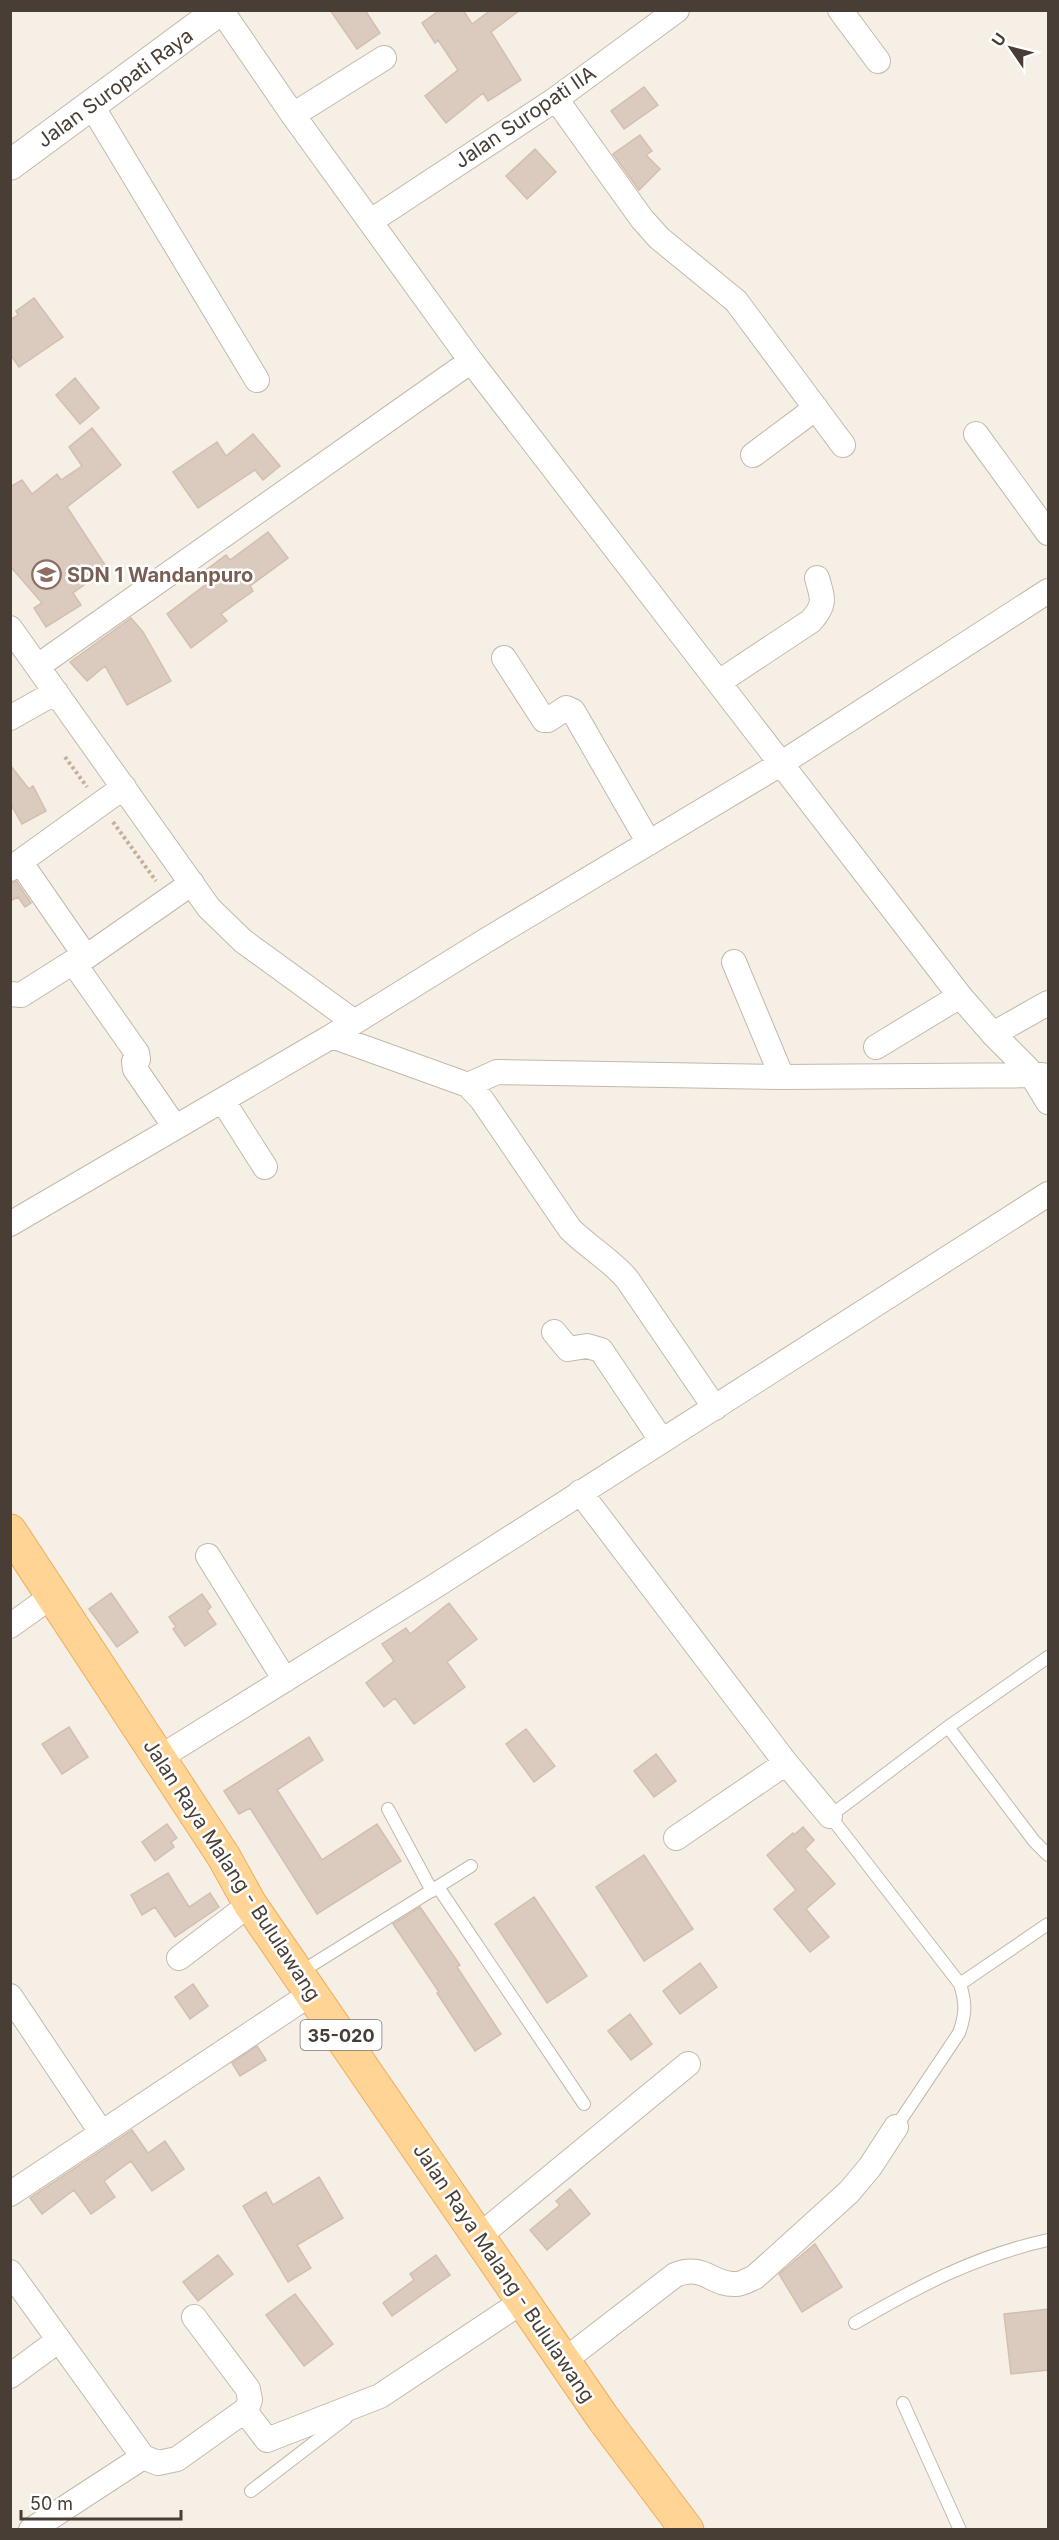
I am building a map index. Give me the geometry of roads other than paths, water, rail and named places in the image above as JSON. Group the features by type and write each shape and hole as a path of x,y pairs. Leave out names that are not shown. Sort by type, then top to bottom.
{"main road":[{"name":"Jalan Raya Malang - Bululawang","path":"15,1548 52,1596 224,1857 250,1904 478,2237 603,2418 687,2529"}],"street":[{"name":"Jalan Suropati Raya","path":"10,165 221,10"},
{"path":"221,10 293,115 471,361 960,996 993,1034 1040,1074 1048,1102"},
{"name":"Jalan Suropati IIA","path":"371,221 556,99 677,10"},
{"path":"840,10 878,61"},
{"path":"293,115 384,58"},
{"path":"556,99 642,219 659,238 736,301 843,445"},
{"path":"92,106 257,380"},
{"path":"38,666 471,361"},
{"path":"753,455 816,408"},
{"path":"975,434 1048,533"},
{"path":"719,681 811,621 821,610 823,599 817,578"},
{"path":"10,1224 332,1036 782,763 1048,591"},
{"path":"10,628 209,908 243,941 353,1022"},
{"path":"504,658 544,720 548,720 566,708 573,711 649,843"},
{"path":"10,718 56,692"},
{"path":"124,787 16,866 80,959 137,1053 138,1059 134,1062 135,1070 175,1127"},
{"path":"10,994 21,995 80,959 192,883"},
{"path":"734,962 782,1077"},
{"path":"876,1047 960,996"},
{"path":"993,1034 1048,1004"},
{"path":"332,1036 468,1085 482,1100 570,1229 585,1244 615,1265 627,1278 715,1408"},
{"path":"468,1085 497,1072 782,1077 1040,1074"},
{"path":"223,1101 265,1167"},
{"path":"159,1758 432,1588 1048,1194"},
{"path":"554,1332 568,1349 587,1346 601,1350 662,1441"},
{"path":"580,1492 786,1763 830,1816"},
{"path":"208,1556 285,1680"},
{"path":"10,1626 52,1596"},
{"path":"676,1838 786,1763"},
{"path":"179,1958 250,1904"},
{"path":"10,2194 101,2132 306,1983"},
{"path":"10,1996 101,2132"},
{"path":"478,2237 688,2064"},
{"path":"565,2360 675,2275 684,2271 699,2271 722,2282 736,2284 755,2277 849,2192 870,2167 896,2127"},
{"path":"10,2272 143,2457 158,2463 177,2459 245,2411 250,2400 248,2389 194,2317"},
{"path":"245,2411 267,2440 380,2396 524,2301"},
{"path":"10,2376 59,2340"},
{"path":"31,2529 143,2457"}],"lane":[{"path":"896,2127 959,2032 965,2015 966,2001 960,1984 830,1816 948,1727 1048,1657"},
{"path":"948,1727 1034,1841 1048,1855"},
{"path":"388,1809 435,1889 584,2104"},
{"path":"306,1983 435,1889 471,1866"},
{"path":"960,1984 1048,1924"},
{"path":"855,2324 906,2293 963,2266 1007,2249 1048,2240"},
{"path":"251,2491 335,2425 380,2396"},
{"path":"903,2403 960,2529"}],"place":[{"name":"SDN 1 Wandanpuro","path":"46,575"}]}
